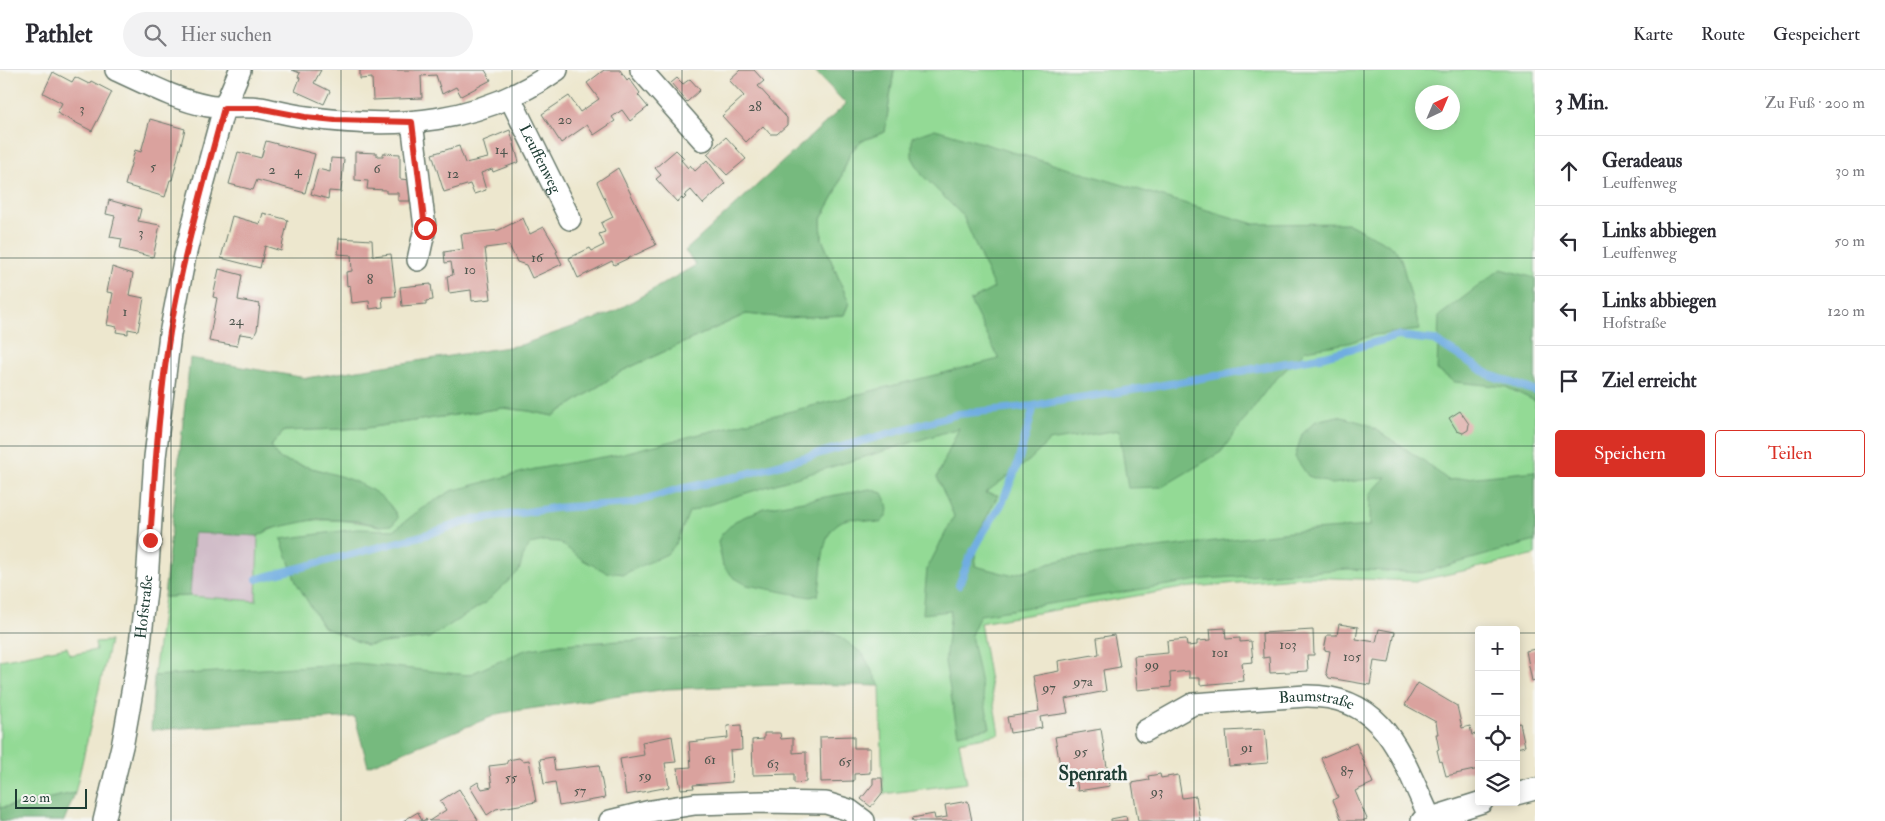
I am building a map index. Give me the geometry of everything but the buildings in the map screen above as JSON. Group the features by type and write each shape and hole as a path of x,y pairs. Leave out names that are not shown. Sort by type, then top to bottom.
{"street":[{"path":"116,70 195,104 224,108 258,108 305,117 335,120 412,122 463,114 510,98 557,70"},
{"name":"Hofstraße","path":"104,821 123,742 139,653 147,574 155,457 170,334 187,248 224,108 240,70"},
{"path":"642,70 704,140"},
{"name":"Leuffenweg","path":"510,98 570,219"},
{"path":"412,122 425,228 418,260"},
{"name":"Baumstraße","path":"1145,731 1193,704 1306,696 1336,698 1362,709 1384,728 1395,745 1426,819 1475,804"},
{"path":"1520,793 1535,789"},
{"path":"610,821 651,811 695,804 762,802 826,803 849,810 864,821"}],"shaded area":[{"path":"193,533 258,536 256,601 190,596"}],"green space":[{"path":"814,70 894,70 885,132 861,141 850,153 835,194 821,219 822,239 849,303 844,315 786,318 746,314 622,371 553,416 503,408 366,428 284,431 271,446 278,458 327,472 362,485 377,493 389,504 398,518 392,525 380,526 358,521 317,519 270,529 258,536 194,533 190,596 164,597 190,358 306,378 521,345 612,313 696,265 685,251 846,104"},
{"path":"894,70 1535,70 1535,555 1417,581 1305,577 1182,588 980,623 999,734 959,742 967,783 883,794 880,686 835,633 772,634 560,644 468,675 441,673 154,676 164,597 190,596 256,601 258,536 286,524 302,521 349,521 380,526 320,470 296,465 278,458 271,446 284,431 366,428 503,408 553,416 622,371 746,314 786,318 844,315 849,303 822,239 821,219 835,194 850,153 861,141 885,132"},
{"path":"935,129 1254,224 1347,223 1395,249 1401,259 1420,330 1374,335 1348,343 1306,350 1270,385 1221,452 1162,487 1128,488 1119,430 1049,441 1030,460 985,493 998,495 979,532 975,566 1010,575 1065,559 1299,531 1370,526 1370,494 1386,477 1332,484 1308,476 1295,457 1302,434 1316,421 1338,416 1367,424 1424,461 1448,480 1535,471 1535,541 1422,573 1348,569 1205,579 980,615 971,635 990,728 958,734 945,662 951,611 923,614 927,569 954,516 937,477 959,428 689,512 676,544 667,554 624,574 606,572 583,560 559,542 544,541 530,544 523,557 519,571 485,603 429,638 366,645 323,627 296,582 281,539 357,529 394,530 421,509 451,491 535,469 620,454 999,359 970,301 994,288 963,216 922,175 912,157 912,137"},
{"path":"1501,269 1535,278 1535,401 1506,387 1455,382 1437,370 1439,316"},
{"path":"870,489 882,493 888,509 886,516 880,523 848,519 838,523 831,531 826,540 818,595 810,597 747,585 733,577 723,566 718,542 721,535 735,521 764,508"},
{"path":"835,633 863,654 880,686 806,684 667,689 501,713 368,766 355,717 151,730 154,676 356,663 468,675 525,650 560,644 772,634"},
{"path":"110,641 75,793 0,808 0,660 67,647 70,655 96,650 95,642"},
{"path":"75,793 64,821 0,821 0,808"}],"waterway":[{"path":"257,579 425,535 468,521 554,508 632,503 680,489 732,478 958,414 1034,406 1152,387 1325,356 1398,336 1434,340 1490,375 1535,391"},
{"path":"959,585 969,559 1002,503 1017,466 1034,406"}],"district":[{"name":"Spenrath","path":"1093,774"}],"route":[{"path":"150,540 155,457 170,334 185,256 224,108 250,107 305,117 335,120 412,122 425,228"}]}
